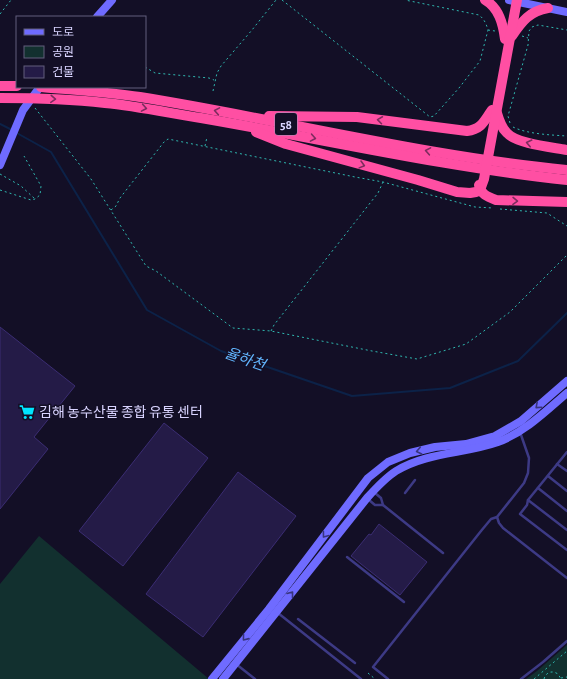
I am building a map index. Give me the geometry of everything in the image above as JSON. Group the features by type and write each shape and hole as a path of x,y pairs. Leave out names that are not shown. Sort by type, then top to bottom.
{"highway":[{"path":"485,0 496,10 501,18 507,39"},
{"path":"232,123 286,144 457,192 470,193 480,190 484,179 513,0"},
{"path":"507,39 527,17 534,12 548,8"},
{"path":"0,86 16,86"},
{"name":"58","path":"46,88 105,98 136,107 507,168 567,180"},
{"name":"58","path":"0,98 139,97 243,115 465,162"},
{"path":"243,115 357,117 467,132 481,127 494,110"},
{"path":"494,110 503,128 513,138 523,142 567,150"},
{"name":"58","path":"507,168 567,170"},
{"path":"480,190 488,198 496,200 567,202"}],"main road":[{"path":"98,16 112,0"},
{"path":"513,0 567,12"},
{"path":"0,165 24,110 39,88"},
{"path":"212,679 268,609 368,478 388,462 410,453 435,447 466,444 495,436 522,421 567,381"},
{"path":"224,679 367,498 382,482 396,471 419,460 498,442 520,432 567,393"}],"lane":[{"path":"388,679 373,667 471,543 491,519 497,517 524,483 528,473 529,458 520,432"},
{"path":"567,452 528,500 527,505 520,514 567,550"},
{"path":"557,464 567,472"},
{"path":"548,476 567,491"},
{"path":"405,493 415,480"},
{"path":"538,488 567,511"},
{"path":"373,491 381,498 383,505 443,553"},
{"path":"367,498 375,505 383,505"},
{"path":"528,500 567,530"},
{"path":"497,517 503,528 567,578"},
{"path":"346,557 404,602"},
{"path":"277,612 360,679"},
{"path":"298,619 355,663"},
{"path":"521,679 567,641"},
{"path":"236,664 255,679"}],"path":[{"path":"0,14 11,0"},
{"path":"213,91 214,80 221,66 276,0"},
{"path":"282,0 430,117 434,116 459,88 480,61 488,30 485,20 479,14 405,0"},
{"path":"567,30 538,25 532,27 529,31 528,45 508,116 510,125 519,130 567,136"},
{"path":"488,30 496,31"},
{"path":"521,36 528,38"},
{"path":"146,68 155,73 209,78 214,80"},
{"path":"30,101 91,179 146,266 156,271 233,328 271,331 418,359 466,344 510,312 567,255"},
{"path":"205,147 207,137"},
{"path":"111,210 116,206 120,198 164,142 168,139 383,182 475,207 547,213 567,226"},
{"path":"0,190 32,200 40,195 41,186 24,156"},
{"path":"0,174 21,186 35,199"},
{"path":"271,331 274,325 378,193 383,182"},
{"path":"534,679 567,651"},
{"path":"547,673 556,672 560,676 560,679 567,677"},
{"path":"368,673 375,679"},
{"path":"544,679 547,673"}],"green space":[{"path":"39,536 209,679 0,679 0,584"},
{"path":"567,645 567,679 526,679 537,671"}],"building":[{"name":"김해 농수산물 종합 유통 센터","path":"0,327 75,386 34,437 48,449 0,509"},
{"path":"164,423 208,458 123,566 79,531"},
{"path":"238,472 296,516 203,637 146,594"},
{"path":"379,524 427,562 400,595 351,556 369,534 371,535"}],"waterway":[{"name":"율하천","path":"0,124 12,130"},
{"name":"율하천","path":"15,132 51,152 147,310 221,351 352,396 450,388 518,361 567,313"}],"place":[{"name":"김해 농수산물 종합 유통 센터","path":"27,412"}]}
